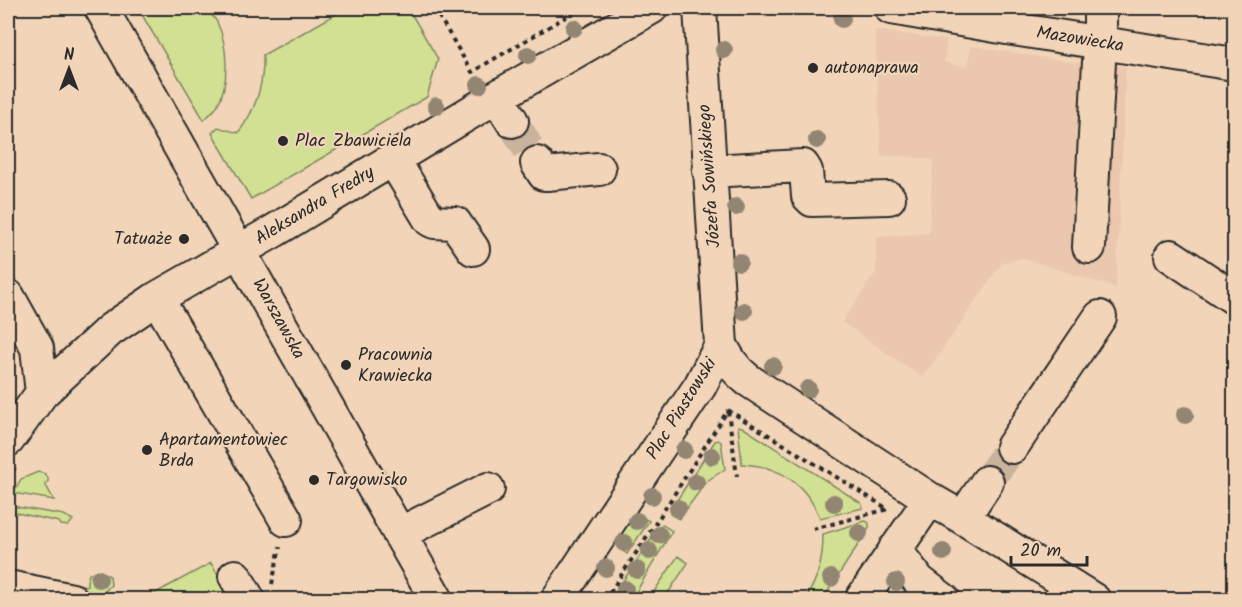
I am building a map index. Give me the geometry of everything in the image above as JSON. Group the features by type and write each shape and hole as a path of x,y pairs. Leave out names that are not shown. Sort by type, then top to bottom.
{"street":[{"name":"Warszawska","path":"101,8 437,600"},
{"name":"Aleksandra Fredry","path":"8,440 42,393 110,330 157,298 651,8"},
{"name":"Józefa Sowińskiego","path":"700,8 721,345"},
{"name":"Mazowiecka","path":"891,8 1234,64"},
{"path":"1089,247 1100,8"},
{"path":"537,163 544,174 599,169"},
{"path":"709,171 803,166 806,171 808,196 812,200 889,198"},
{"path":"402,174 430,220 455,223 473,249"},
{"path":"1171,256 1234,298"},
{"path":"8,296 37,348 42,393"},
{"path":"157,298 286,520"},
{"path":"1012,447 1100,317"},
{"name":"Plac Piastowski","path":"721,345 736,371 748,380 930,499 1094,600"},
{"name":"Plac Piastowski","path":"545,594 700,386 721,345"},
{"path":"963,518 987,482"},
{"path":"399,534 488,489"},
{"path":"861,600 930,499"},
{"path":"895,549 919,581 944,600"},
{"path":"8,587 72,600"}],"path":[{"path":"434,8 472,72 581,8"},
{"path":"728,410 737,476"},
{"path":"728,410 889,509 813,529"},
{"path":"605,600 728,410"},
{"path":"252,587 286,520"},
{"path":"517,600 545,594"}],"shaded area":[{"path":"875,30 947,40 944,62 967,67 971,46 1085,64 1126,67 1116,288 1022,258 1002,263 923,378 842,322 876,272 876,237 929,233 933,160 881,156"}],"green space":[{"path":"138,8 205,8 217,22 225,53 226,75 217,106 204,120"},
{"name":"Plac Zbawiciela","path":"347,8 408,8 438,59 427,97 251,199 212,133 218,127 238,133 250,115 258,96 263,55"},
{"path":"738,426 861,503 863,508 820,518 807,495 790,479 768,468 742,464"},
{"path":"715,441 721,442 725,469 707,481 679,519 670,514"},
{"path":"38,472 45,474 48,478 45,484 54,500 13,493 21,479"},
{"path":"8,507 64,515 73,520 68,526 13,512 8,516"},
{"path":"634,515 649,521 627,554 617,547 615,540"},
{"path":"868,522 869,528 823,599 805,599 819,568 823,534"},
{"path":"663,525 672,531 632,599 611,599 659,527"},
{"path":"678,556 688,563 664,599 649,599"},
{"path":"211,563 231,599 159,600 148,597"},
{"path":"8,570 87,586 89,574 97,570 110,576 111,585 102,594 8,575"}],"tunnel":[{"path":"512,121 537,163"},
{"path":"987,482 1012,447"}],"place":[{"name":"autonaprawa","path":"813,68"},
{"name":"Plac Zbawiciela","path":"283,141"},
{"name":"Tatuaże","path":"184,239"},
{"name":"Pracownia Krawiecka","path":"346,365"},
{"name":"Apartamentowiec Brda","path":"147,450"},
{"name":"Targowisko","path":"314,480"}]}
